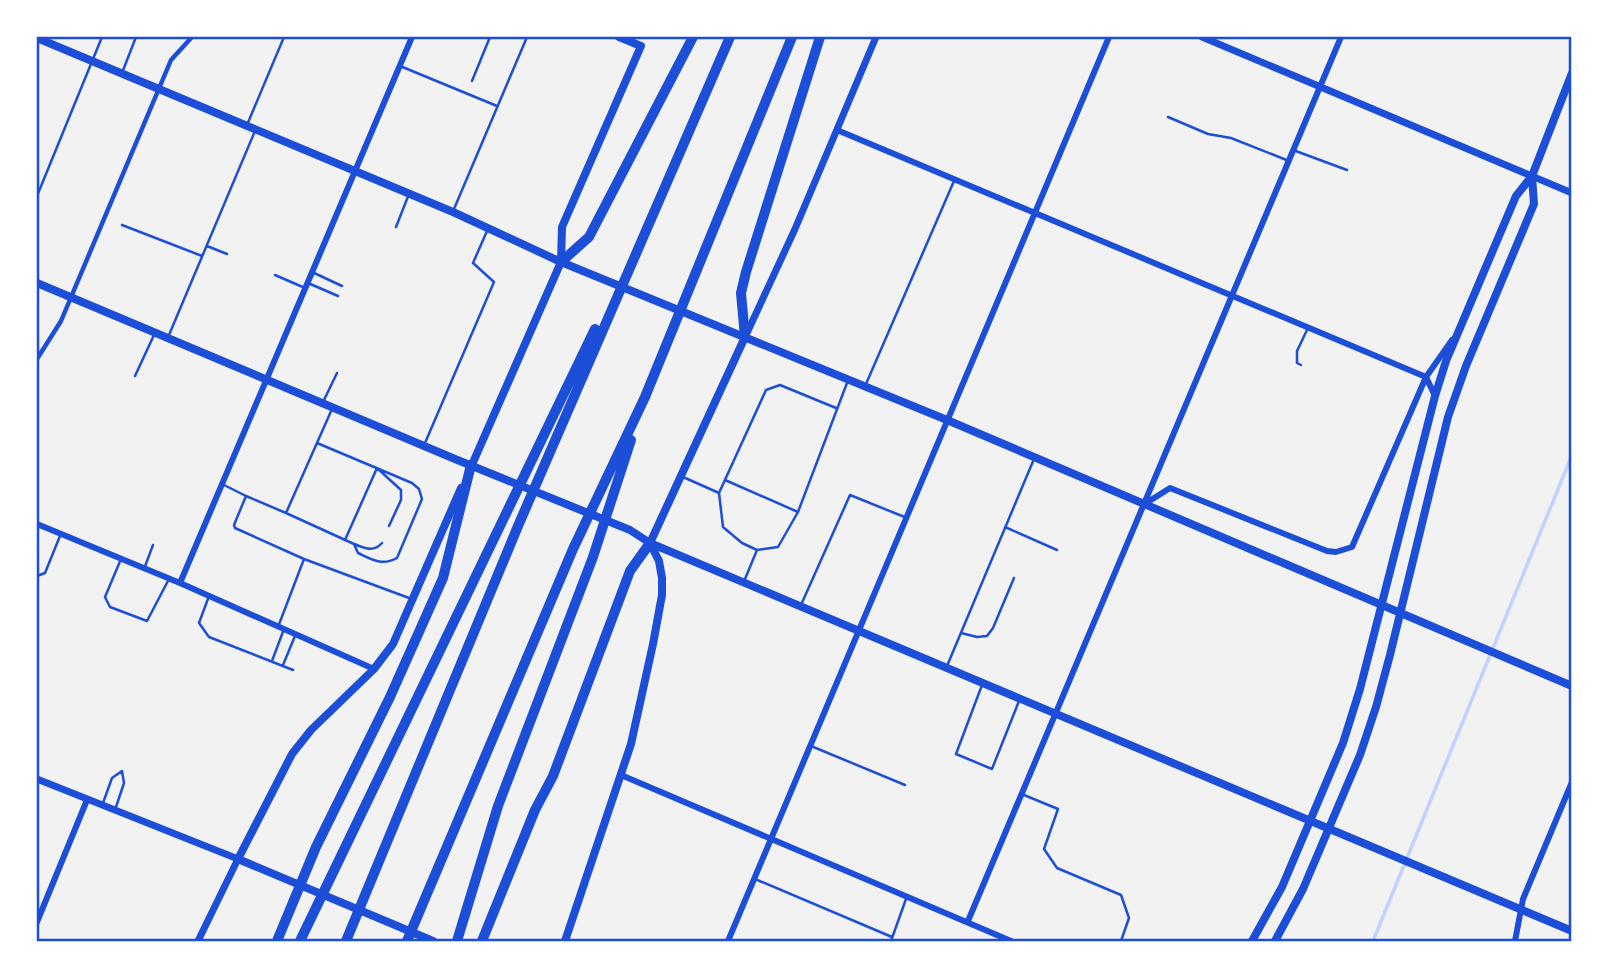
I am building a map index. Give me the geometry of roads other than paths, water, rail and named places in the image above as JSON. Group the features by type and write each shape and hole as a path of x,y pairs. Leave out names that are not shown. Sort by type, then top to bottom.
{"highway":[{"path":"561,262 589,237 693,37"},
{"path":"346,941 519,526 730,37"},
{"path":"407,941 573,549 645,397 792,37"},
{"path":"745,337 741,293 820,37"},
{"path":"301,939 659,197"},
{"path":"457,941 498,806 593,557 645,397"},
{"path":"277,941 316,847 390,697 443,579 471,465"},
{"path":"482,941 535,810 553,776 630,570 650,543"}],"main road":[{"path":"433,941 238,859 292,754 310,730 374,669 393,644 561,262 562,227 640,46 619,37"},
{"path":"37,38 453,212 561,262 947,420 1572,686"},
{"path":"1252,941 1282,887 1352,716 1435,396 1459,330 1516,196 1532,176 1572,73"},
{"path":"1275,941 1298,898 1330,825 1360,755 1376,708 1448,417 1466,366 1534,204 1532,176"},
{"path":"37,283 630,530 650,543 1572,931"},
{"path":"650,543 745,337"},
{"path":"565,941 631,744 662,595 659,561 650,543"}],"street":[{"path":"37,359 57,328 71,298 175,54 186,46 192,37"},
{"path":"180,583 412,37"},
{"path":"640,46 644,37"},
{"path":"745,337 795,229 876,37"},
{"path":"728,941 1110,37"},
{"path":"1202,37 1572,193"},
{"path":"968,921 1341,37"},
{"path":"837,130 1426,377 1435,396"},
{"path":"1143,505 1170,488 1327,551 1345,551 1356,541 1426,377 1459,330"},
{"path":"37,524 180,583 374,669"},
{"path":"621,775 1011,941"},
{"path":"37,779 238,859 198,941"},
{"path":"1515,941 1523,900 1572,782"},
{"path":"37,922 86,800"}],"lane":[{"path":"37,196 102,37"},
{"path":"122,73 136,37"},
{"path":"247,125 284,37"},
{"path":"472,80 490,37"},
{"path":"453,212 527,37"},
{"path":"400,66 498,106"},
{"path":"1168,117 1209,134 1231,138 1289,160"},
{"path":"168,338 256,129"},
{"path":"1293,150 1347,170"},
{"path":"865,386 955,178"},
{"path":"396,227 409,194"},
{"path":"122,225 202,257"},
{"path":"424,446 494,282 472,263 488,228"},
{"path":"207,246 227,254"},
{"path":"312,272 342,286"},
{"path":"275,275 338,296"},
{"path":"1301,365 1297,363 1296,357 1308,327"},
{"path":"135,376 155,332"},
{"path":"323,403 337,373"},
{"path":"837,409 780,385 766,390 719,493 723,527 742,543 757,550 778,547 798,512 849,380"},
{"path":"286,513 332,408"},
{"path":"317,443 412,482 419,489 422,499 397,558 381,563 358,553 354,544"},
{"path":"947,666 1034,458"},
{"path":"377,468 401,490 401,500 389,526"},
{"path":"345,540 377,468"},
{"path":"681,476 719,493"},
{"path":"724,480 798,512"},
{"path":"222,484 354,544 371,550 377,549 382,543"},
{"path":"801,605 850,495 907,518"},
{"path":"246,496 235,528 304,559 413,600"},
{"path":"1005,527 1057,550"},
{"path":"37,576 45,573 61,534"},
{"path":"144,569 153,545"},
{"path":"744,582 757,550"},
{"path":"121,559 105,597 110,607 147,621 169,579"},
{"path":"272,661 304,559"},
{"path":"961,633 977,637 987,636 1014,578"},
{"path":"209,596 199,623 209,637 293,670"},
{"path":"283,665 296,635"},
{"path":"984,682 956,754 992,769 1021,697"},
{"path":"811,746 905,785"},
{"path":"102,806 112,778 122,771 124,783 115,811"},
{"path":"1021,794 1058,810 1044,849 1057,867 1121,895 1129,918 1121,941"},
{"path":"755,879 892,936"},
{"path":"891,941 907,895"}],"waterway":[{"path":"1373,941 1572,455"}]}
